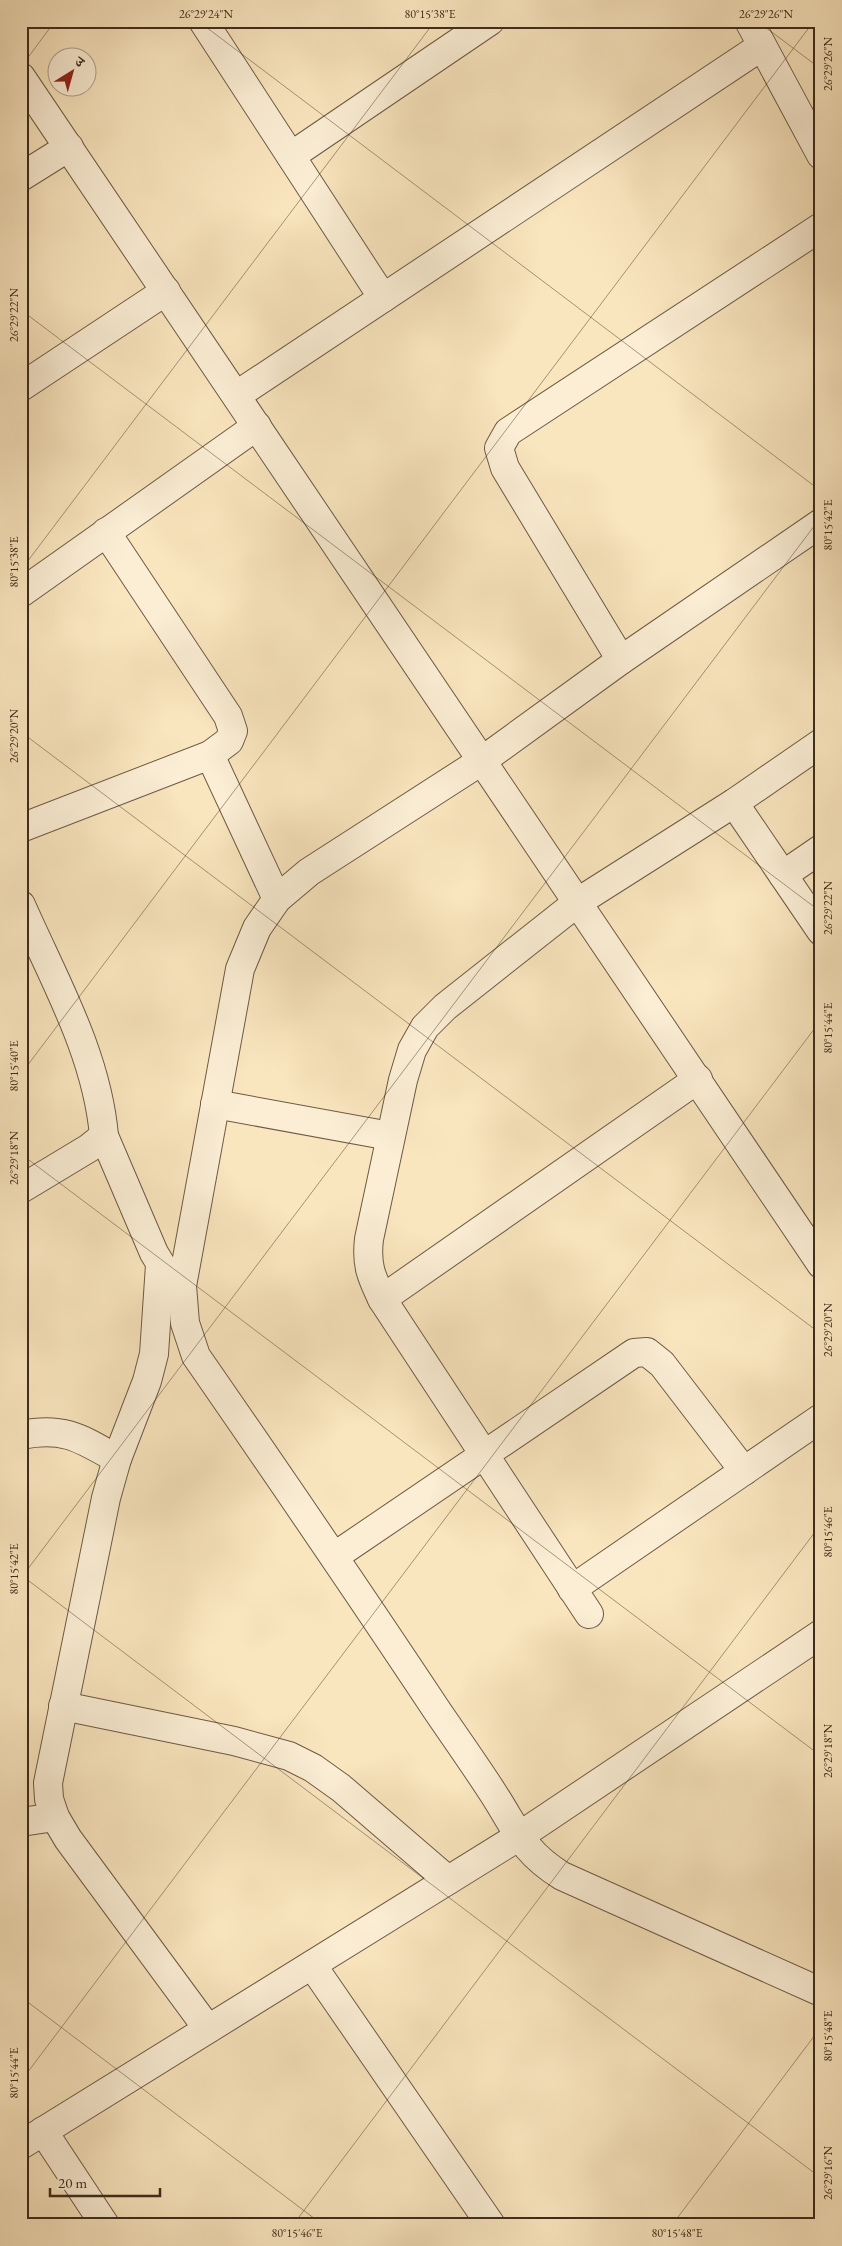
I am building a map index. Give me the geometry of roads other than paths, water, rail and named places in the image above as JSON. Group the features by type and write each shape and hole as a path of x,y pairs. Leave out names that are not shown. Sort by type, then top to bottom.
{"street":[{"path":"203,21 383,298"},
{"path":"291,156 490,21"},
{"path":"749,21 821,155"},
{"path":"237,395 762,46"},
{"path":"21,77 821,1264"},
{"path":"21,177 69,147"},
{"path":"621,660 505,468 499,448 508,432 821,227"},
{"path":"21,387 166,291"},
{"path":"21,593 257,426"},
{"path":"821,524 621,660 483,760 309,872 277,899 257,928 240,969 182,1286 185,1323 196,1356 335,1556 494,1795 518,1837 544,1865 562,1876 821,1992"},
{"path":"21,828 210,755 229,742 234,731 228,716 106,532"},
{"path":"589,1614 382,1299 370,1275 366,1258 403,1080 412,1050 425,1027 445,1007 578,902 734,803 821,742"},
{"path":"210,755 277,899"},
{"path":"734,803 821,931"},
{"path":"782,875 821,849"},
{"path":"21,905 85,1049 101,1107 104,1136 160,1265 170,1279 182,1286"},
{"path":"382,1299 698,1079"},
{"path":"215,1104 390,1136"},
{"path":"21,1189 89,1148 104,1136"},
{"path":"160,1265 154,1354 147,1381 117,1459 106,1498 48,1783 49,1799 55,1817 68,1839 208,2029"},
{"path":"335,1556 634,1353 647,1352 662,1364 744,1471"},
{"path":"572,1588 821,1418"},
{"path":"21,1435 50,1432 68,1434 117,1459"},
{"path":"105,2225 32,2138 518,1837 821,1634"},
{"path":"63,1706 234,1741 289,1756 313,1768 341,1788 448,1880"},
{"path":"21,1822 55,1817"},
{"path":"312,1965 491,2225"}]}
